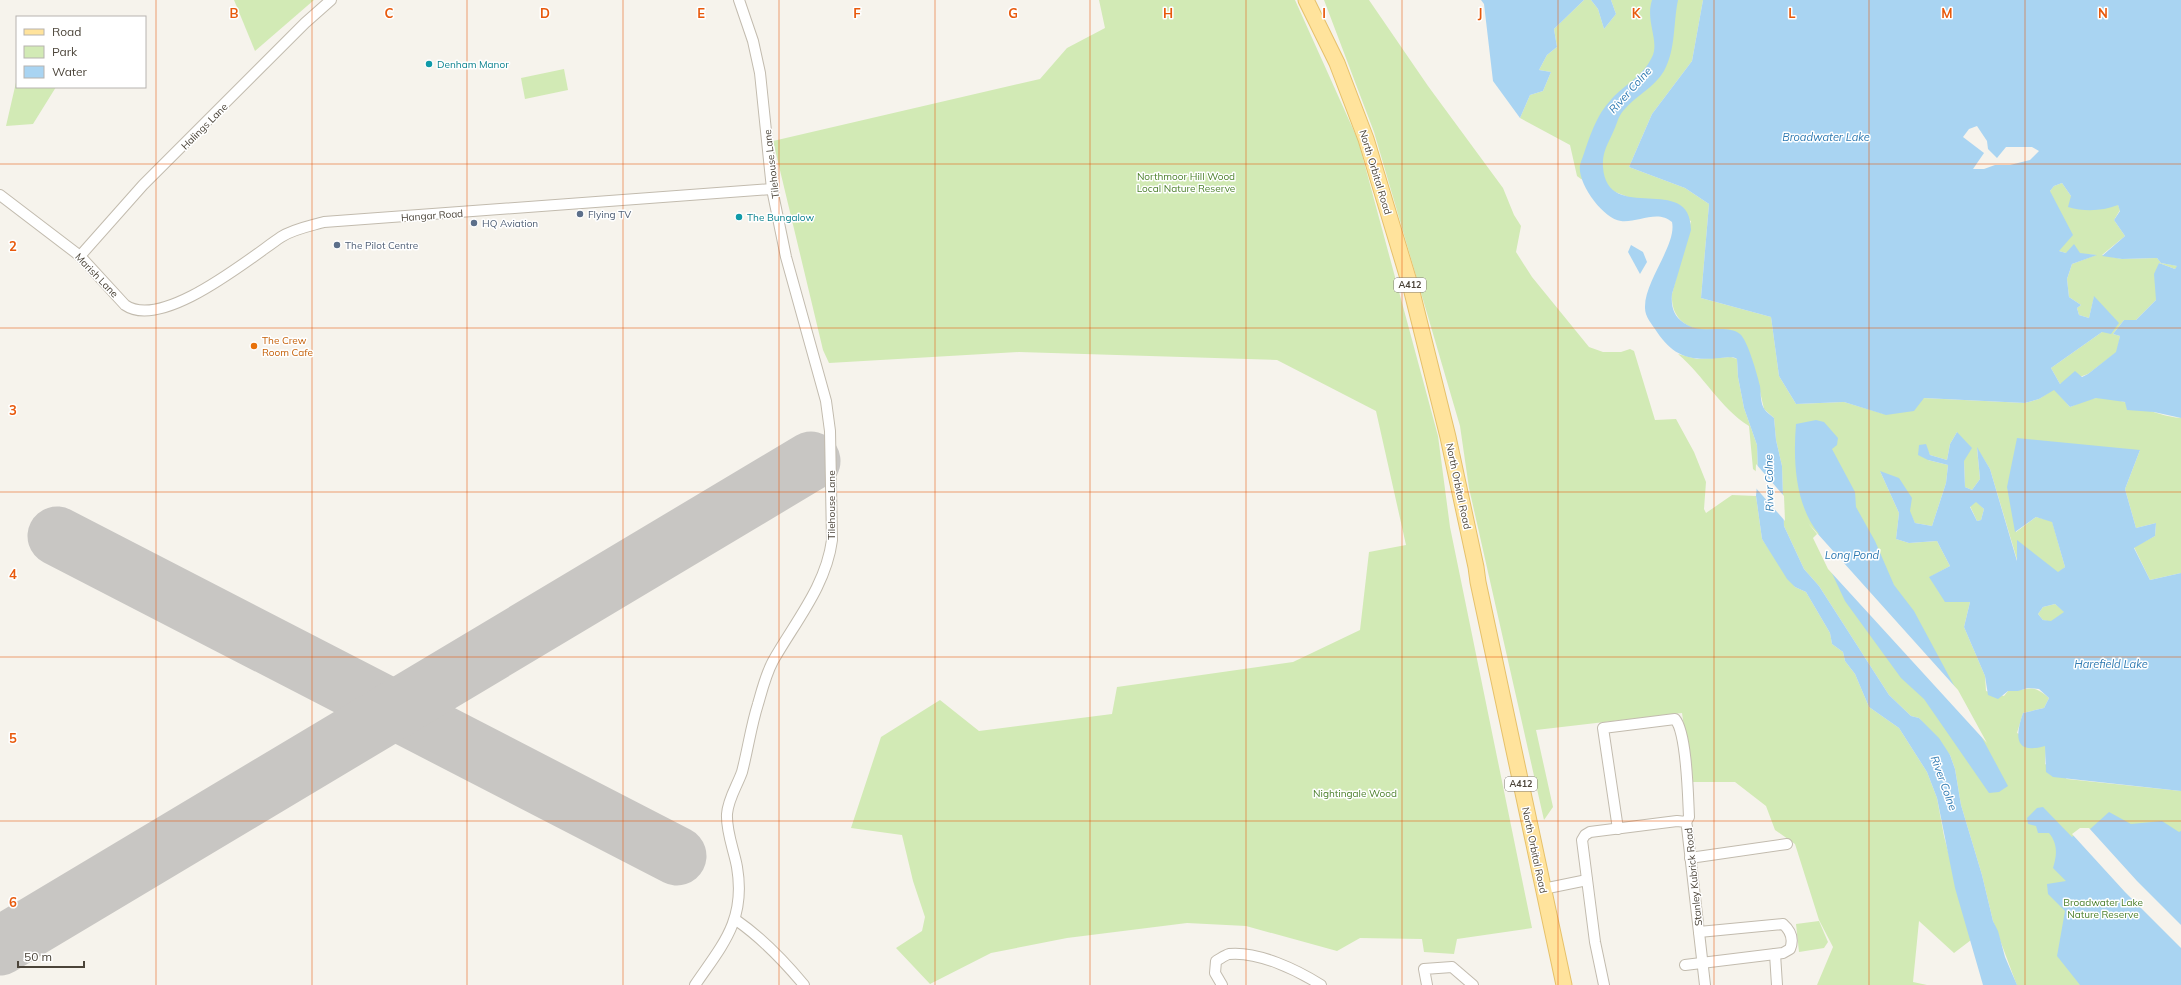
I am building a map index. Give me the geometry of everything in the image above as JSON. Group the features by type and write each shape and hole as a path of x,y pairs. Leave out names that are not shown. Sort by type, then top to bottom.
{"main road":[{"name":"North Orbital Road","path":"1306,0 1337,62 1366,138 1411,288 1450,445 1564,985"}],"street":[{"name":"Halings Lane","path":"80,256 143,185 305,23 331,0"},
{"name":"Tilehouse Lane","path":"695,985 728,937 736,920 739,883 737,867 726,823 727,812 742,772 757,705 766,679 784,642 818,588 827,567 832,540 830,431 826,401 786,257 772,189 760,73 753,41 739,0"},
{"name":"Hangar Road","path":"206,288 261,252 282,236 324,222 772,189"},
{"name":"Marish Lane","path":"1,196 80,256 132,309 152,310 183,301 206,288"},
{"path":"1618,829 1604,728 1675,719 1680,725 1685,765 1689,817 1686,822"},
{"name":"Stanley Kubrick Road","path":"1604,985 1595,942 1582,840 1585,835 1590,832 1677,821 1686,822 1705,985"},
{"path":"1690,858 1787,844"},
{"path":"1543,889 1587,880"},
{"path":"736,920 750,930 789,966 804,985"},
{"path":"1685,964 1775,954 1790,949 1792,942 1788,928 1783,924 1699,932"},
{"path":"1222,985 1215,973 1216,962 1228,954 1248,954 1289,967 1321,985"},
{"path":"1775,954 1777,985"},
{"path":"1427,985 1424,969 1452,967 1473,985"}],"green space":[{"path":"234,0 314,0 255,51"},
{"path":"1099,0 1295,0 1358,140 1438,436 1450,527 1532,928 1457,939 1454,954 1424,952 1422,939 1360,938 1337,951 1246,926 1187,923 1067,938 991,953 930,984 896,948 922,931 925,917 913,881 902,835 851,828 881,737 940,700 979,731 1112,714 1117,687 1293,662 1360,630 1369,552 1406,545 1376,411 1277,360 1019,352 829,363 823,350 773,141 1040,79 1067,48 1105,28"},
{"path":"1324,0 1369,0 1428,86 1503,188 1514,215 1521,226 1516,252 1532,277 1589,347 1603,352 1621,352 1630,349 1634,351 1655,420 1676,419 1694,452 1706,482 1704,509 1706,513 1732,495 1756,496 1762,539 1795,587 1806,592 1830,633 1832,644 1843,652 1845,661 1855,674 1869,707 1899,728 1927,772 1937,798 1944,836 1971,940 1954,953 1919,921 1913,982 1927,985 1817,985 1833,947 1819,920 1795,844 1775,830 1766,806 1735,782 1692,782 1682,713 1536,730 1553,807 1544,820 1469,488 1460,426 1374,132"},
{"name":"Broadwater Lake Nature Reserve","path":"1584,0 1591,0 1598,9 1604,29 1616,14 1611,0 1703,0 1692,61 1652,114 1629,167 1685,188 1709,204 1701,298 1771,317 1779,376 1796,404 1844,402 1884,414 1923,398 2025,403 2039,399 2054,389 2070,407 2091,399 2108,398 2129,403 2170,417 2181,418 2181,573 2150,580 2134,547 2155,536 2156,523 2136,528 2125,489 2140,450 2013,513 2016,532 2036,517 2052,521 2065,567 2058,573 2017,541 2018,563 1990,469 1977,448 1980,479 1972,490 1965,487 1964,461 1957,432 1950,444 1947,460 1930,455 1928,451 1928,460 1948,465 1946,483 1932,526 1915,523 1909,511 1880,471 1899,513 1896,539 1909,543 1937,541 1950,566 1930,577 1970,602 1964,627 1985,676 1986,691 2004,696 2008,691 2029,688 2038,690 2049,698 2044,708 2023,713 2017,733 2046,746 2045,764 2067,779 2181,791 2181,985 2017,985 1993,921 1982,875 1961,805 1955,769 1950,755 1919,718 1911,716 1889,695 1819,586 1804,569 1784,526 1782,466 1776,440 1774,418 1764,409 1755,370 1698,330 1686,325 1675,312 1672,294 1691,221 1581,179 1577,176 1570,145 1520,118 1530,95 1543,91 1551,72 1539,70 1547,55 1557,47 1554,29"},
{"path":"564,69 568,90 525,99 521,78"},
{"path":"16,82 16,88 55,88 33,124 6,126"},
{"path":"2062,183 2071,196 2118,205 2120,210 2114,220 2125,236 2102,255 2122,259 2157,258 2161,263 2178,266 2175,269 2159,263 2156,300 2136,320 2124,320 2113,334 2120,336 2117,352 2088,374 2060,384 2051,368 2102,332 2094,297 2089,318 2079,315 2077,308 2081,305 2069,297 2067,279 2072,264 2096,255 2066,253 2059,251 2050,191 2054,186"},
{"path":"1678,354 1697,359 1731,357 1737,359 1738,377 1744,408 1757,445 1758,473 1753,469 1749,426 1729,410"},
{"path":"1976,501 1984,509 1981,520 1977,521 1970,506"},
{"path":"2055,604 2065,612 2051,622 2043,620 2038,614 2043,607"},
{"path":"1819,921 1828,942 1824,948 1799,952 1796,924"}],"water":[{"path":"1481,0 1584,0 1554,29 1557,47 1547,55 1539,70 1551,72 1543,91 1530,95 1520,118 1493,81 1484,4"},
{"path":"1591,0 1611,0 1616,14 1604,29 1598,9"},
{"name":"River Colne","path":"1652,0 1678,0 1671,54 1660,77 1621,113 1603,157 1603,167 1608,184 1618,193 1633,197 1664,200 1678,204 1687,213 1691,230 1672,294 1672,303 1675,314 1680,320 1691,327 1698,329 1727,329 1734,331 1740,334 1746,343 1759,381 1763,408 1774,418 1776,440 1782,466 1784,526 1804,569 1819,586 1889,695 1911,716 1919,718 1939,738 1950,755 1955,769 1961,805 1982,875 1993,921 1998,931 2005,957 2017,985 1983,985 1955,888 1937,798 1927,772 1899,728 1869,707 1855,674 1845,661 1843,652 1832,644 1830,633 1806,592 1795,587 1787,579 1762,539 1756,496 1758,473 1757,445 1744,408 1738,377 1737,359 1731,357 1700,359 1684,356 1676,352 1663,340 1647,317 1645,311 1646,297 1654,275 1670,241 1672,222 1666,218 1654,216 1627,221 1614,219 1599,207 1587,190 1583,181 1580,172 1580,165 1592,131 1600,115 1615,95 1643,70 1652,57 1654,44 1650,8"},
{"name":"Broadwater Lake","path":"1703,0 2181,0 2181,418 2154,412 2127,410 2125,402 2096,398 2070,407 2054,390 2039,399 2025,403 1924,398 1914,411 1886,415 1844,402 1796,404 1779,376 1771,317 1701,298 1709,204 1685,188 1629,167 1652,114 1692,61","holes":["1977,126 1987,141 1988,149 1997,158 2006,147 2032,147 2039,151 2030,160 2010,165 1995,165 1984,169 1973,169 1984,153 1963,137 1969,129","2062,183 2071,196 2068,207 2081,210 2093,210 2106,209 2118,205 2120,211 2114,220 2125,236 2102,256 2122,259 2157,258 2161,263 2177,266 2175,269 2159,263 2154,274 2156,300 2136,320 2124,320 2113,334 2120,336 2116,352 2088,374 2082,377 2075,371 2060,384 2051,368 2102,332 2111,334 2119,323 2094,296 2089,318 2079,315 2077,308 2081,305 2069,297 2067,279 2072,264 2097,255 2080,253 2074,244 2066,253 2059,251 2073,235 2050,191 2054,186"]},
{"path":"1631,245 1643,252 1647,262 1640,274 1628,252"},
{"name":"Long Pond","path":"1816,420 1824,422 1838,438 1837,445 1832,449 1855,492 1856,507 1875,541 1894,585 1914,611 2008,786 1999,792 1989,793 1924,699 1901,678 1845,601 1815,537 1819,534 1805,510 1797,482 1795,453 1796,424"},
{"name":"Harefield Lake","path":"1957,432 1972,448 1964,461 1965,487 1972,490 1980,479 1977,447 1990,469 2017,561 2017,540 2058,572 2065,567 2052,522 2036,517 2015,532 2007,487 2017,438 2140,450 2125,489 2136,528 2156,523 2155,536 2134,548 2150,580 2181,573 2181,791 2053,777 2046,772 2045,746 2027,748 2022,746 2019,742 2018,736 2020,721 2023,713 2044,708 2049,698 2039,689 2028,688 2018,691 2008,691 1998,699 1988,695 1985,676 1964,627 1970,602 1945,602 1929,577 1950,566 1937,541 1909,543 1896,539 1899,513 1880,471 1899,478 1912,498 1910,511 1915,523 1932,526 1946,483 1948,465 1928,460 1918,455 1919,445 1926,444 1930,455 1947,460 1950,444","holes":["1976,502 1984,509 1981,520 1977,521 1970,507","2055,604 2064,612 2051,621 2043,620 2038,614 2043,607"]},
{"path":"2043,807 2072,837 2081,830 2089,830 2109,812 2131,824 2162,821 2179,832 2181,831 2181,985 2080,985 2057,956 2065,911 2048,894 2047,884 2066,881 2053,868 2056,850 2052,837 2049,833 2038,833 2036,826 2028,824 2027,818 2037,808"}],"pier":[{"path":"1756,464 1784,496 1785,521 1755,487"},
{"path":"1808,523 1958,690 1987,743 1828,569 1813,538 1817,534"},
{"path":"2080,828 2089,828 2137,881 2181,925 2181,948 2125,892 2072,834"}],"runway":[{"path":"0,946 811,461"},
{"path":"57,536 677,856"}],"place":[{"name":"Denham Manor","path":"429,64"},
{"name":"Flying TV","path":"580,214"},
{"name":"The Bungalow","path":"739,217"},
{"name":"HQ Aviation","path":"474,223"},
{"name":"The Pilot Centre","path":"337,245"},
{"name":"The Crew Room Cafe","path":"254,346"}],"park label":[{"name":"Northmoor Hill Wood Local Nature Reserve","path":"1186,182"},
{"name":"Nightingale Wood","path":"1355,793"}]}
